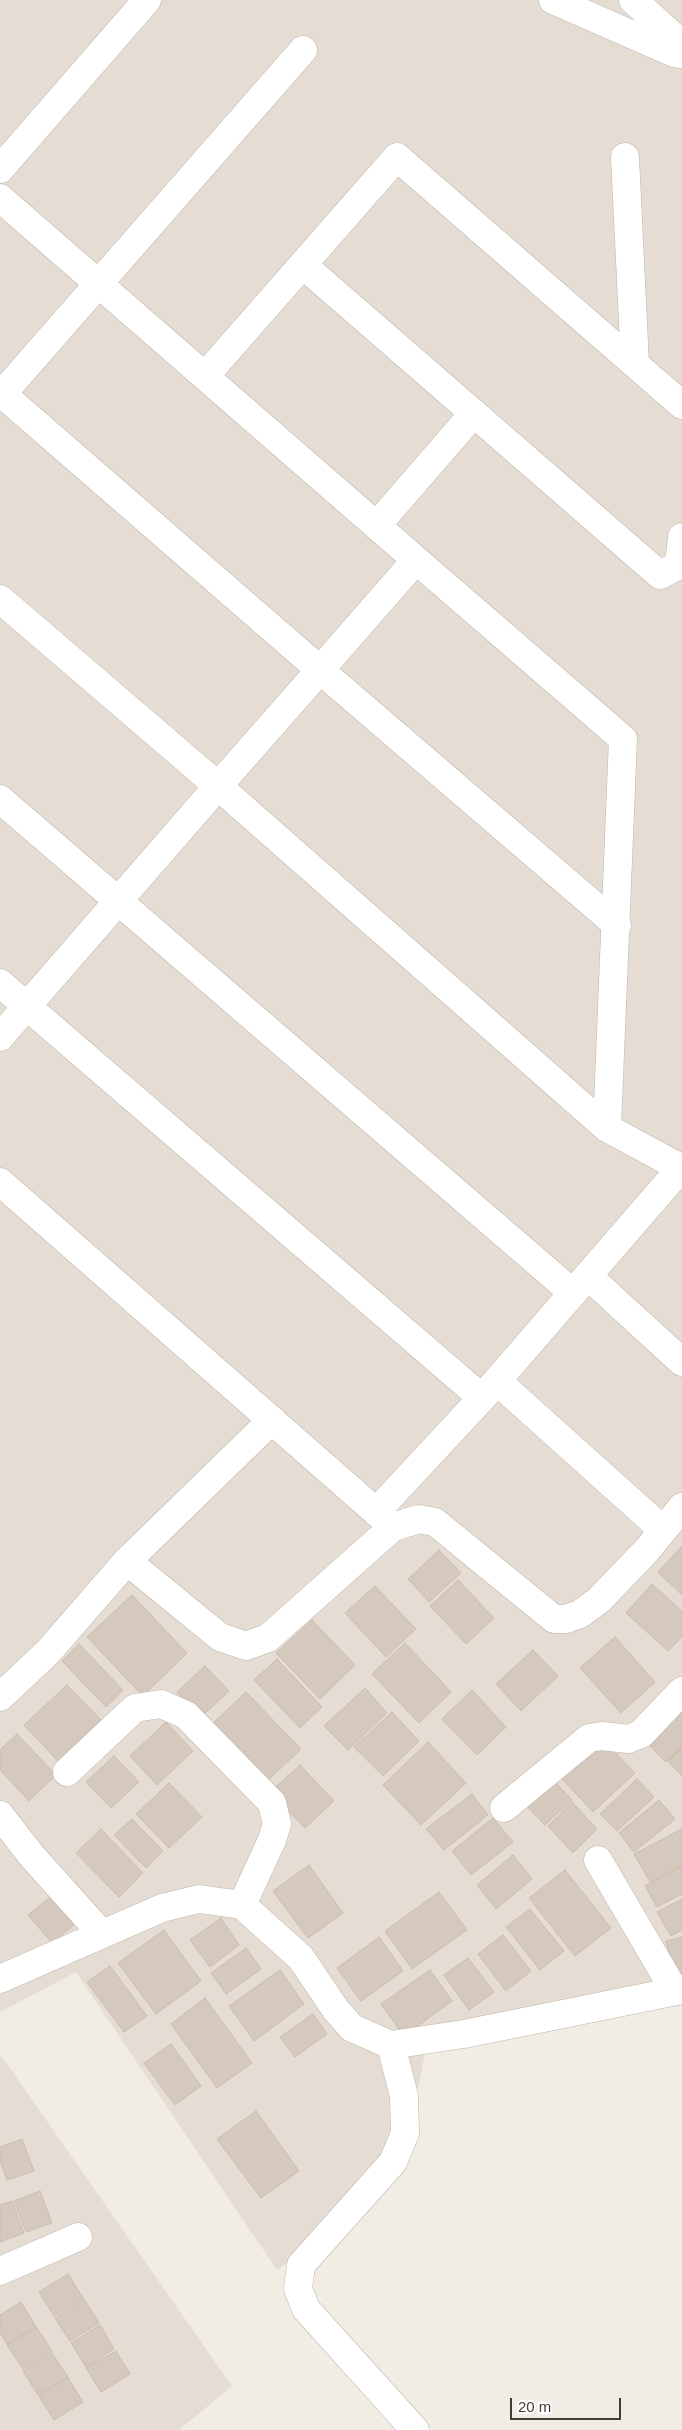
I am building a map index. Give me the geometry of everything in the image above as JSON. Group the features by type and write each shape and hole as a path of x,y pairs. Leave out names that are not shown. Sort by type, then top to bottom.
{"street":[{"path":"0,168 147,0"},
{"path":"553,0 674,53 682,54"},
{"path":"632,0 682,44"},
{"path":"303,50 1,393 617,925"},
{"path":"205,376 397,158 682,405"},
{"path":"625,158 635,364"},
{"path":"0,198 623,739 617,925 607,1128"},
{"path":"303,265 660,575 680,564 682,537"},
{"path":"377,525 474,413"},
{"path":"0,1037 416,560"},
{"path":"0,599 218,786 607,1128 682,1168 489,1390 385,1519 268,1638 246,1646 220,1637 127,1560"},
{"path":"0,799 117,901 580,1284 682,1362"},
{"path":"0,983 489,1390 676,1516 600,1600 580,1614 566,1619 554,1619 435,1522 420,1519 385,1519 0,1182"},
{"path":"0,1697 48,1652 127,1560 272,1420"},
{"path":"504,1808 589,1738 602,1736 628,1739 641,1734 681,1695"},
{"path":"66,1772 135,1708 161,1704 186,1715 272,1803 277,1824 272,1840 242,1905"},
{"path":"0,1815 31,1855 102,1933"},
{"path":"0,1979 162,1908 199,1899 242,1905 300,1958 336,2010 352,2028 391,2045 464,2034 678,1990 598,1860"},
{"path":"391,2045 404,2096 405,2134 393,2162 301,2265 298,2288 306,2309 415,2430"},
{"path":"0,2271 78,2237"}],"shaded area":[{"path":"0,0 682,0 682,2005 425,2053 403,2164 330,2234 277,2270 76,1972 0,2012"},
{"path":"0,2054 232,2386 179,2430 0,2430"}],"building":[{"path":"682,1546 682,1595 658,1572"},
{"path":"439,1550 461,1573 429,1602 408,1579"},
{"path":"458,1580 494,1618 466,1644 430,1606"},
{"path":"652,1584 682,1611 682,1637 668,1651 626,1613"},
{"path":"375,1586 416,1629 386,1657 345,1613"},
{"path":"132,1595 187,1653 143,1696 87,1637"},
{"path":"312,1620 355,1665 320,1699 276,1653"},
{"path":"615,1637 655,1682 621,1713 580,1668"},
{"path":"405,1643 451,1692 419,1723 372,1674"},
{"path":"79,1644 123,1690 106,1707 62,1661"},
{"path":"533,1650 558,1676 521,1711 496,1684"},
{"path":"277,1659 322,1707 300,1728 254,1680"},
{"path":"205,1666 229,1691 201,1717 177,1692"},
{"path":"67,1685 101,1720 58,1761 24,1725"},
{"path":"365,1688 387,1713 348,1750 324,1726"},
{"path":"472,1690 506,1727 477,1755 442,1719"},
{"path":"246,1692 301,1749 265,1783 210,1726"},
{"path":"674,1703 682,1711 682,1746 666,1762 640,1736"},
{"path":"392,1712 419,1741 383,1776 354,1747"},
{"path":"166,1722 193,1751 157,1785 130,1756"},
{"path":"17,1734 56,1775 29,1801 0,1770 0,1750"},
{"path":"603,1740 635,1773 593,1812 562,1779"},
{"path":"428,1742 466,1783 421,1825 383,1785"},
{"path":"682,1747 682,1776 668,1761"},
{"path":"114,1756 139,1782 111,1808 86,1782"},
{"path":"300,1765 334,1801 305,1828 270,1792"},
{"path":"548,1774 572,1800 545,1825 520,1799"},
{"path":"637,1779 654,1797 617,1831 600,1814"},
{"path":"169,1783 202,1817 169,1848 136,1814"},
{"path":"472,1794 488,1815 444,1850 426,1829"},
{"path":"659,1800 675,1819 634,1852 619,1833"},
{"path":"572,1802 597,1829 573,1853 548,1826"},
{"path":"493,1818 513,1842 471,1875 452,1851"},
{"path":"132,1819 163,1851 146,1868 114,1835"},
{"path":"101,1829 143,1873 119,1897 76,1853"},
{"path":"682,1829 682,1865 650,1882 634,1854"},
{"path":"513,1855 532,1879 496,1909 477,1885"},
{"path":"309,1865 343,1913 308,1938 273,1891"},
{"path":"682,1866 682,1894 657,1907 645,1886"},
{"path":"565,1870 611,1928 575,1956 529,1898"},
{"path":"439,1892 467,1930 412,1969 385,1931"},
{"path":"54,1894 77,1922 52,1943 28,1915"},
{"path":"682,1899 682,1930 671,1936 657,1912"},
{"path":"530,1909 564,1951 540,1970 506,1927"},
{"path":"221,1918 239,1945 210,1967 190,1940"},
{"path":"164,1930 201,1981 156,2014 118,1963"},
{"path":"503,1935 531,1971 506,1991 478,1954"},
{"path":"379,1937 403,1971 361,2001 337,1968"},
{"path":"682,1937 682,1976 675,1978 666,1941"},
{"path":"246,1948 261,1969 226,1994 211,1973"},
{"path":"468,1958 494,1992 469,2010 444,1975"},
{"path":"110,1966 147,2016 124,2032 87,1982"},
{"path":"280,1970 304,2004 254,2041 229,2006"},
{"path":"430,1970 452,2001 404,2036 381,2004"},
{"path":"205,1998 252,2063 217,2088 171,2024"},
{"path":"313,2014 327,2034 295,2057 280,2037"},
{"path":"171,2044 201,2086 175,2105 144,2063"},
{"path":"256,2111 299,2171 261,2198 217,2139"},
{"path":"22,2139 34,2171 7,2180 0,2161 0,2147"},
{"path":"40,2191 52,2223 26,2232 14,2201"},
{"path":"12,2201 24,2233 0,2242 0,2205"},
{"path":"68,2274 83,2298 54,2316 39,2292"},
{"path":"84,2299 99,2323 70,2341 55,2318"},
{"path":"21,2302 36,2327 7,2344 0,2333 0,2315"},
{"path":"100,2325 114,2349 86,2367 71,2343"},
{"path":"37,2328 52,2351 23,2369 7,2345"},
{"path":"116,2351 130,2374 101,2392 86,2368"},
{"path":"52,2353 68,2377 38,2395 23,2371"},
{"path":"68,2378 83,2402 54,2420 39,2396"}]}
